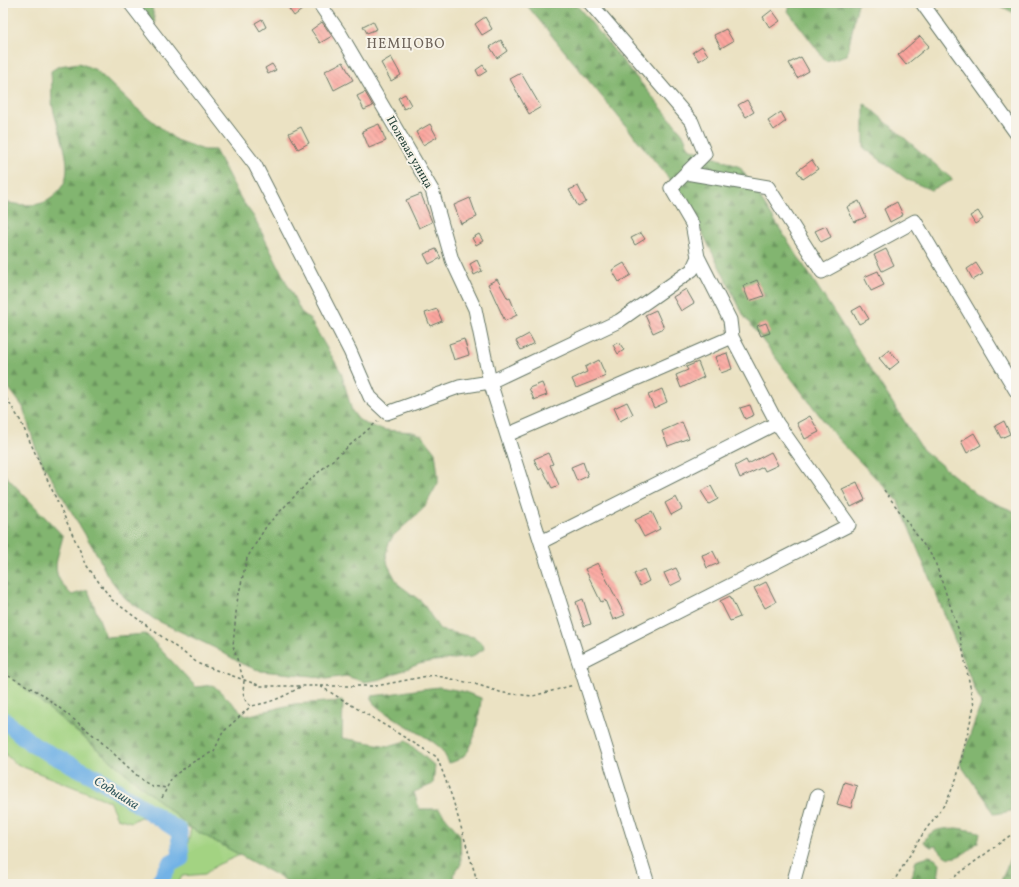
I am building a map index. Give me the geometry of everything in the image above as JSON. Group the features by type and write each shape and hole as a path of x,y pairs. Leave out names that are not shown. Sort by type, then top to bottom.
{"street":[{"path":"130,3 255,165 350,351 370,398 387,413 459,387 490,382 619,322 692,270 698,257"},
{"name":"Полевая улица","path":"319,3 345,41 432,190 452,260 475,309 490,382 586,681 648,884"},
{"path":"579,662 849,525 777,423 732,337 730,320 698,257 692,224 671,188 705,154 692,122 590,3"},
{"path":"922,3 1016,133"},
{"path":"686,173 768,187 822,272 915,222 1016,391"},
{"path":"507,435 732,337"},
{"path":"541,542 777,423"},
{"path":"793,884 817,796"}],"path":[{"path":"3,393 20,420 87,566 112,600 198,664 262,686 376,686 433,675 475,684 503,693 533,696 586,681"},
{"path":"251,706 246,702 243,692 244,681 233,646 237,602 247,558 267,525 313,478 387,413"},
{"path":"884,490 934,559 959,631 974,706 957,777 947,801 924,832 892,884"},
{"path":"3,673 42,694 97,738 143,781 152,786 167,788"},
{"path":"320,686 437,757 452,798 478,884"},
{"path":"162,798 172,777 193,762 214,751 223,732 251,706 281,699 300,687"},
{"path":"945,884 1016,831"}],"green space":[{"path":"137,3 151,3 155,22 151,26"},
{"path":"525,3 575,3 683,134 689,148 740,167 923,450 981,498 1016,512 1016,810 995,814 960,764 981,704 898,501 836,437 744,316 685,198"},
{"path":"791,3 858,3 847,55 826,61 788,11"},
{"path":"995,3 1016,3 1016,14"},
{"path":"79,63 96,70 134,106 176,140 204,150 215,150 241,199 254,217 301,312 309,318 341,372 352,411 358,419 366,424 385,430 413,432 423,436 435,452 438,483 424,508 393,536 388,545 386,555 388,565 398,584 422,602 440,630 474,637 483,644 484,649 471,657 419,664 381,679 365,682 346,676 326,679 312,676 261,671 242,664 215,648 154,619 125,598 107,575 98,556 43,464 36,449 23,407 3,380 3,202 30,205 44,202 55,195 63,184 66,177 67,168 65,149 52,102 51,71 59,66"},
{"path":"864,103 953,180 931,190 908,180 864,148"},
{"path":"3,473 63,536 57,561 57,574 72,595 88,590 106,637 146,634 196,687 213,685 246,716 294,704 343,701 342,738 388,746 406,741 435,766 433,784 414,792 419,809 439,809 460,835 461,864 453,875 457,884 292,884 191,828 3,670"},
{"path":"3,670 191,828 140,817 131,822 117,818 109,801 16,764 6,755 3,745"},
{"path":"439,687 462,691 481,698 480,710 473,741 462,757 449,763 437,745 382,711 372,701 372,696"},
{"path":"191,828 240,855 217,865 205,874 182,876 178,884 163,884 170,871 187,848"},
{"path":"957,828 980,832 978,842 963,854 954,857 945,856 936,846 931,847 924,842 933,832 942,829"},
{"path":"1016,853 1016,884 1000,884 1011,856"},
{"path":"929,856 935,858 940,863 938,879 932,884 904,884 912,877 916,860"}],"building":[{"path":"285,3 311,3 294,16"},
{"path":"772,10 780,21 770,28 763,17"},
{"path":"485,17 492,29 482,35 475,24"},
{"path":"262,19 266,27 260,31 255,23"},
{"path":"373,21 377,29 367,33 363,26"},
{"path":"322,22 332,36 320,43 311,30"},
{"path":"726,29 733,41 721,48 714,35"},
{"path":"920,36 929,46 906,65 898,55"},
{"path":"501,40 507,51 497,58 490,47"},
{"path":"702,46 708,55 699,61 693,52"},
{"path":"391,57 401,75 391,81 381,63"},
{"path":"801,57 809,71 797,78 789,63"},
{"path":"343,62 353,80 334,90 325,71"},
{"path":"272,64 276,70 268,74 265,68"},
{"path":"483,65 487,71 479,76 476,70"},
{"path":"521,73 541,107 529,114 510,79"},
{"path":"365,92 373,106 364,110 357,96"},
{"path":"405,94 411,105 404,109 398,98"},
{"path":"747,100 754,112 746,117 738,105"},
{"path":"781,112 786,121 774,130 768,121"},
{"path":"379,124 386,141 369,148 362,131"},
{"path":"430,124 437,137 423,145 416,132"},
{"path":"301,127 309,143 298,149 289,133"},
{"path":"812,160 818,169 803,179 797,171"},
{"path":"578,186 586,202 578,206 569,190"},
{"path":"421,194 432,222 419,228 406,200"},
{"path":"470,198 477,217 461,224 454,205"},
{"path":"859,201 866,217 854,222 847,207"},
{"path":"897,202 903,215 890,222 884,209"},
{"path":"978,211 983,219 975,224 970,216"},
{"path":"826,226 831,237 821,242 815,231"},
{"path":"641,233 645,239 635,245 631,238"},
{"path":"479,234 483,241 476,245 472,238"},
{"path":"436,249 441,258 429,264 424,254"},
{"path":"886,249 894,265 882,271 874,255"},
{"path":"477,260 482,271 474,275 470,264"},
{"path":"624,263 631,275 619,282 612,270"},
{"path":"976,263 983,274 973,280 967,269"},
{"path":"878,271 884,285 871,291 864,277"},
{"path":"497,279 508,299 510,298 517,315 505,321 488,284"},
{"path":"757,280 764,296 749,301 743,286"},
{"path":"686,289 694,303 681,311 673,297"},
{"path":"861,306 869,319 859,324 852,311"},
{"path":"437,309 442,321 430,326 425,313"},
{"path":"656,310 664,328 653,333 645,315"},
{"path":"766,323 770,333 761,336 757,326"},
{"path":"529,334 534,343 521,350 516,341"},
{"path":"464,339 469,355 454,360 449,344"},
{"path":"619,342 624,350 618,354 613,345"},
{"path":"889,350 899,362 889,370 879,358"},
{"path":"727,353 732,369 721,373 715,357"},
{"path":"599,360 606,376 576,388 572,379 587,372 585,367"},
{"path":"698,362 704,377 681,388 676,375 688,370 686,367"},
{"path":"542,383 547,395 534,400 529,388"},
{"path":"662,389 667,402 654,408 648,395"},
{"path":"627,402 633,414 620,421 614,408"},
{"path":"750,405 754,415 745,419 740,408"},
{"path":"810,416 819,432 805,439 797,423"},
{"path":"1004,421 1010,434 1001,438 995,426"},
{"path":"682,422 689,438 668,446 662,431"},
{"path":"974,433 981,445 967,453 961,441"},
{"path":"771,452 778,465 765,471 763,467 740,478 735,466 746,460 748,464"},
{"path":"548,453 553,464 550,465 559,485 552,488 542,468 539,470 534,459"},
{"path":"583,462 588,476 577,481 571,467"},
{"path":"857,482 865,500 851,507 842,489"},
{"path":"711,486 718,499 709,504 701,491"},
{"path":"676,497 682,509 671,515 665,503"},
{"path":"652,512 660,529 644,537 635,520"},
{"path":"713,551 719,563 707,568 702,555"},
{"path":"598,563 625,615 613,620 605,600 601,602 585,569"},
{"path":"676,568 682,580 670,586 664,573"},
{"path":"644,569 649,581 640,586 634,574"},
{"path":"766,582 776,602 765,608 754,588"},
{"path":"730,596 740,617 730,621 720,601"},
{"path":"583,599 591,624 584,626 576,602"},
{"path":"844,782 857,786 851,808 837,804"}],"waterway":[{"name":"Содышка","path":"3,719 33,745 99,779 179,831 181,858 170,864 158,884"}],"district":[{"name":"НЕМЦОВО","path":"406,43"}]}
